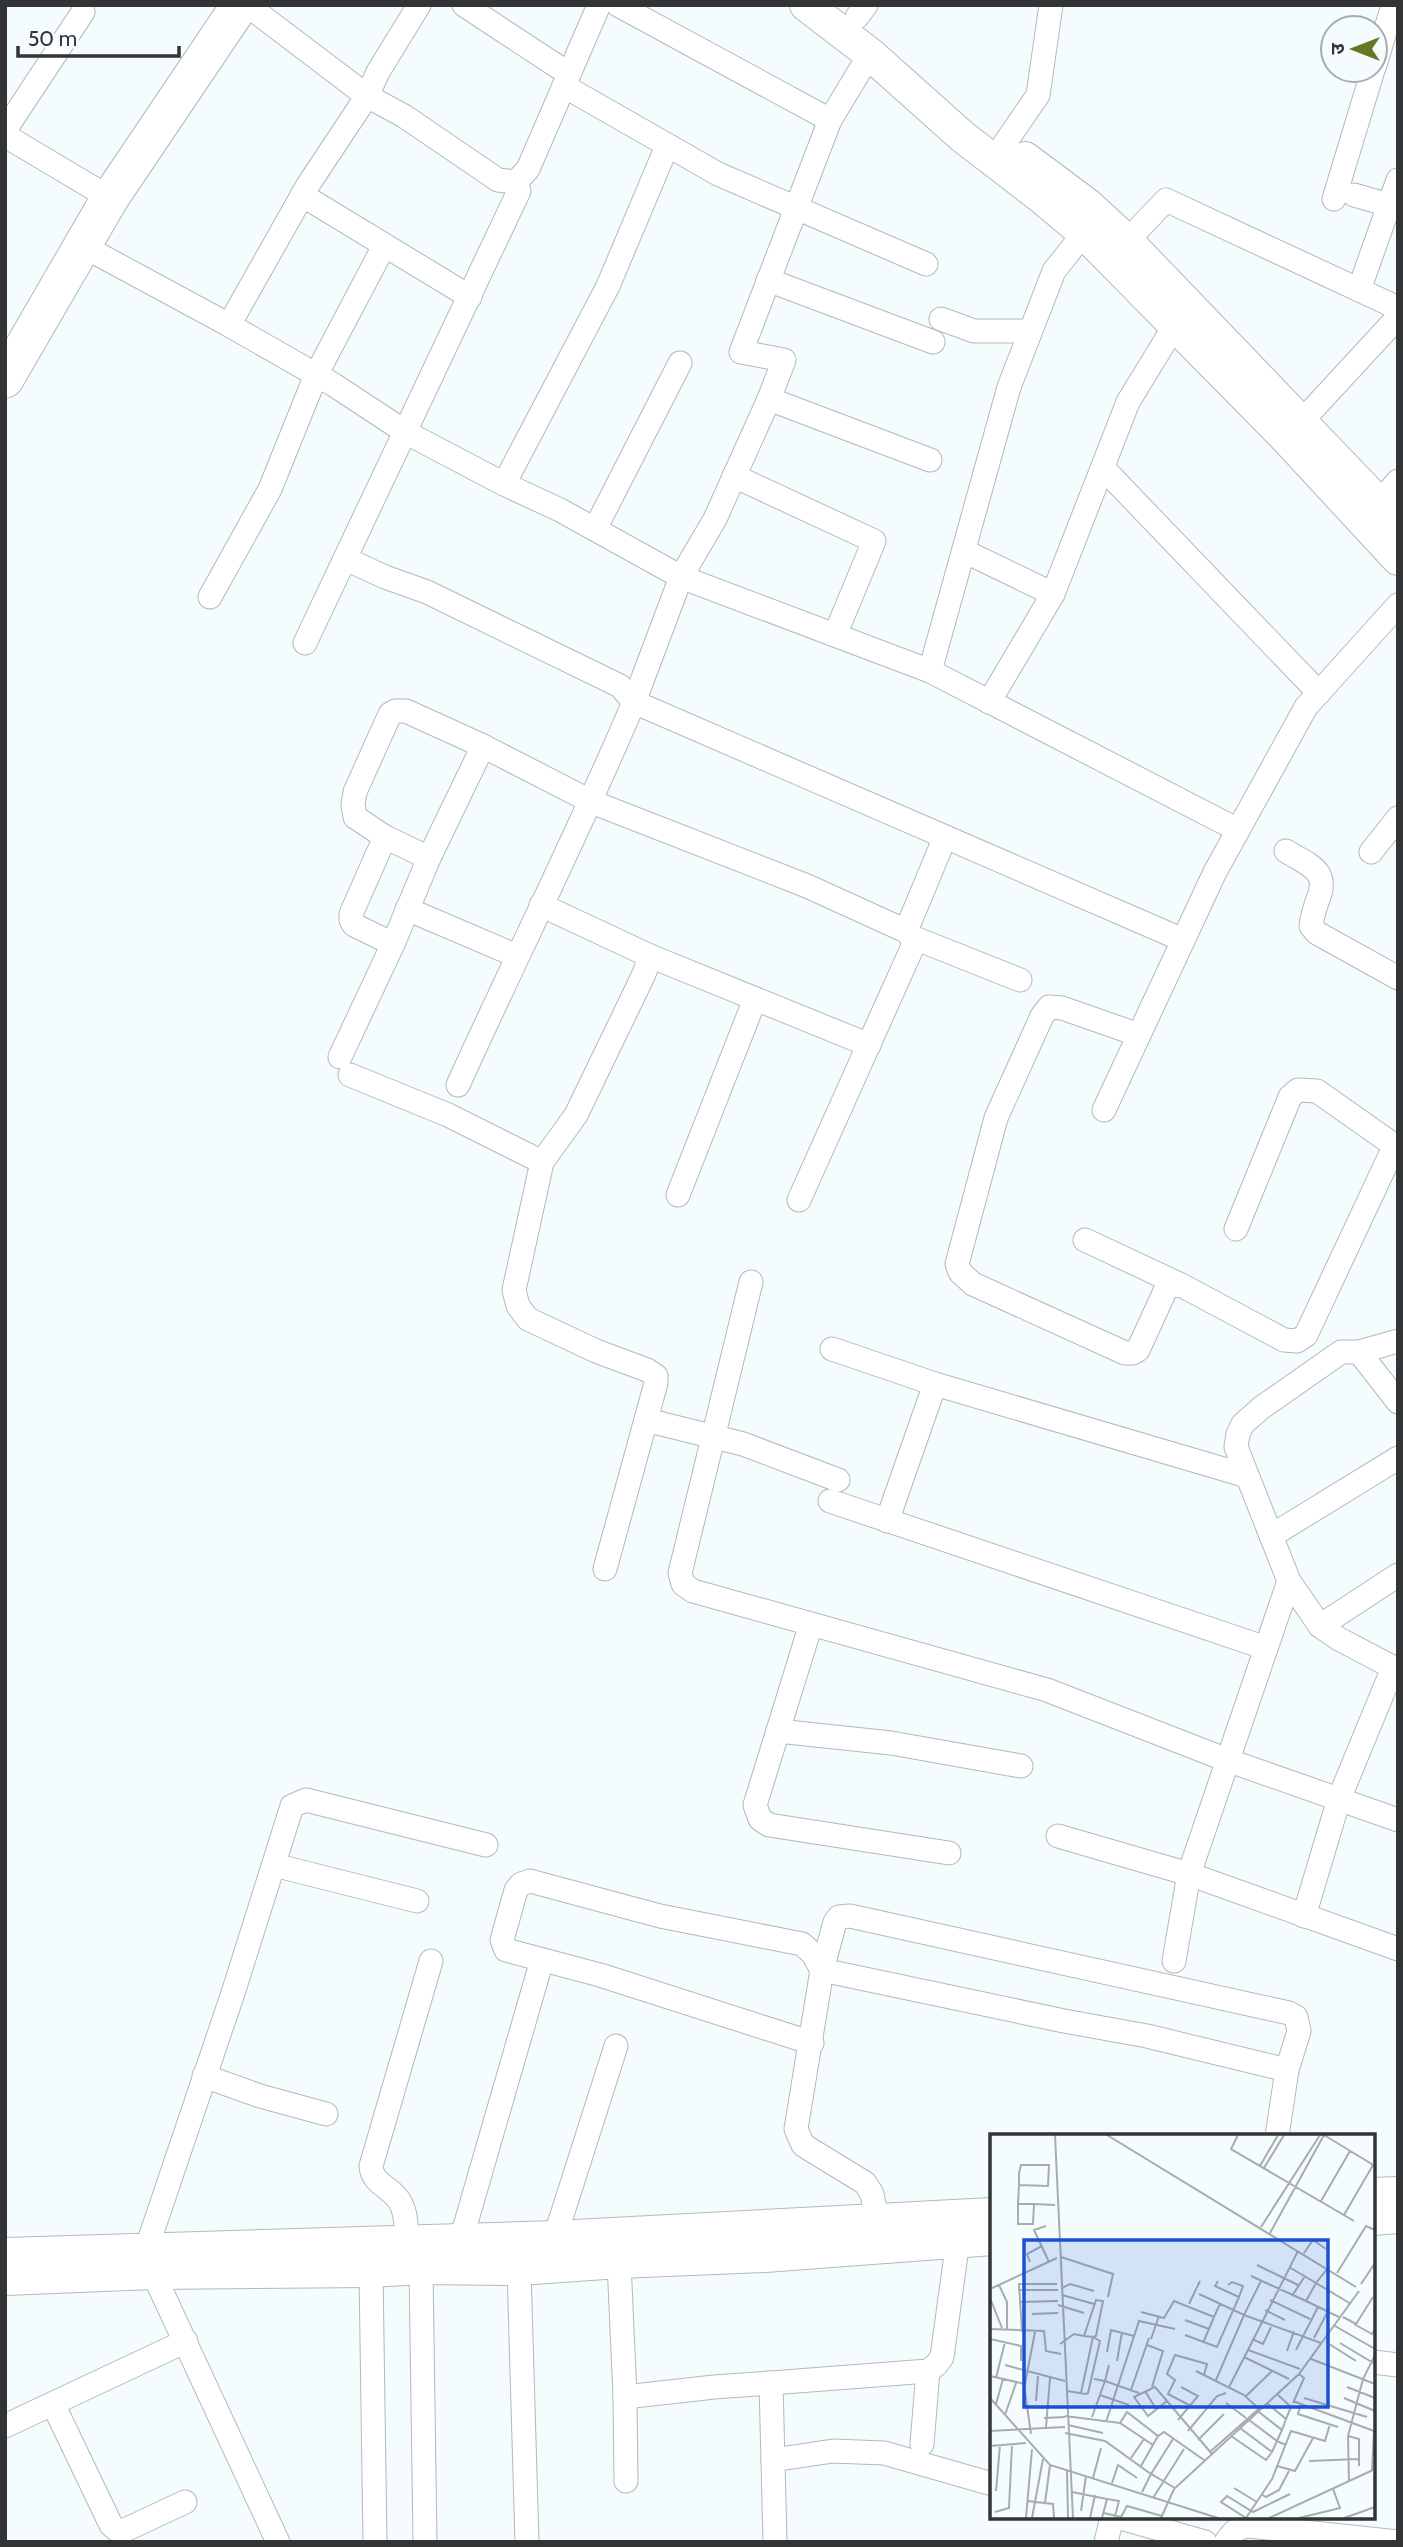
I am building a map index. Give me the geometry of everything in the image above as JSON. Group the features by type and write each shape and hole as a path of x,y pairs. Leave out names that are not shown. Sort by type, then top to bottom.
{"main road":[{"path":"5,379 110,198 240,5"},
{"path":"806,5 870,54 963,137 1084,233 1286,438 1398,559"},
{"path":"855,9 954,103 1088,205 1127,241 1302,421 1392,502"},
{"path":"1375,2194 1398,2193"},
{"path":"5,2280 149,2262 414,2255 619,2262 765,2256 877,2233 990,2214"},
{"path":"1375,2219 1398,2217"},
{"path":"5,2254 371,2271 461,2240 541,2258 765,2228 958,2240 990,2239"}],"street":[{"path":"247,5 367,96 404,116 498,180 516,182"},
{"path":"229,325 302,195 367,96 377,72 419,5"},
{"path":"464,5 567,80 667,146 718,174 926,264"},
{"path":"516,182 528,169 599,5"},
{"path":"618,5 830,120"},
{"path":"1005,143 1038,95 1051,5"},
{"path":"83,12 7,128 9,138 110,198"},
{"path":"458,1085 592,802 634,702 681,577 715,519 769,399 784,360 741,352 830,120 870,54"},
{"path":"1370,84 1344,197 1390,220"},
{"path":"504,484 608,286 667,146"},
{"path":"1359,290 1390,220 1398,180"},
{"path":"305,643 407,433 519,191 516,182"},
{"path":"302,195 470,297"},
{"path":"1127,241 1166,200 1398,308"},
{"path":"930,671 1009,387 1054,271 1084,233"},
{"path":"81,245 316,375 407,433 595,529 681,577 930,671 1238,830"},
{"path":"210,597 270,489 316,375 384,246"},
{"path":"768,280 933,342"},
{"path":"1302,421 1398,317"},
{"path":"941,319 974,331 1030,331"},
{"path":"989,702 1053,594 1128,402 1175,325"},
{"path":"595,529 680,363"},
{"path":"769,399 930,460"},
{"path":"1103,468 1319,693"},
{"path":"734,476 874,541 835,635"},
{"path":"964,551 1053,594"},
{"path":"346,559 427,592 620,686 634,702 1183,940"},
{"path":"1104,1110 1215,872 1306,707 1398,605"},
{"path":"429,858 385,837 355,817 355,792 390,715 396,711 406,711 592,802 807,886 909,934 1020,980"},
{"path":"483,747 429,858 345,1066 542,1162"},
{"path":"1371,852 1398,818"},
{"path":"385,837 351,914 351,920 354,925 393,944"},
{"path":"799,1200 913,946 909,934 945,837"},
{"path":"1286,851 1319,872 1322,879 1322,889 1311,917 1311,926 1317,933 1398,978"},
{"path":"541,905 650,956 869,1045"},
{"path":"407,909 517,956"},
{"path":"605,1569 656,1376 528,1319 518,1306 514,1290 542,1162 576,1115 644,974 650,956"},
{"path":"678,1195 755,999"},
{"path":"1139,1035 1062,1008 1049,1007 1042,1016 996,1118 957,1264 960,1272 973,1284 1125,1353 1138,1350 1169,1286 1181,1285"},
{"path":"1085,1240 1181,1285 1284,1340 1297,1341 1306,1335 1396,1146 1317,1091 1298,1090 1290,1097 1236,1229"},
{"path":"751,1282 680,1573 683,1584 693,1591 1047,1690 1227,1760 1398,1820"},
{"path":"1304,1916 1339,1799 1395,1669 1320,1626 1289,1581 1236,1447 1238,1434 1243,1424 1261,1408 1341,1352 1359,1352 1398,1341"},
{"path":"832,1349 935,1384 1247,1476"},
{"path":"1359,1352 1398,1402"},
{"path":"887,1521 935,1384"},
{"path":"646,1420 743,1444 887,1521 1266,1648"},
{"path":"1271,1536 1398,1458"},
{"path":"1320,1626 1398,1575"},
{"path":"1174,1961 1189,1874 1289,1581"},
{"path":"811,1624 755,1805 760,1819 769,1825 948,1853"},
{"path":"778,1731 891,1743 1021,1766"},
{"path":"278,2542 149,2262 292,1806 306,1800 486,1845"},
{"path":"1058,1836 1189,1874 1398,1949"},
{"path":"274,1865 417,1901"},
{"path":"812,2043 600,1975 506,1951 502,1944 516,1890 526,1882 660,1916 802,1944 813,1954 822,1970 1147,2036 1287,2070"},
{"path":"877,2233 872,2194 865,2183 803,2145 796,2129 812,2043 816,1995 835,1922 839,1917 850,1916 1289,2012 1296,2017 1298,2031 1287,2070 1277,2134"},
{"path":"461,2240 542,1959"},
{"path":"425,2542 414,2255 402,2205 385,2186 377,2182 372,2175 372,2166 430,1961"},
{"path":"527,2542 541,2258 617,2046"},
{"path":"205,2077 326,2114"},
{"path":"625,2397 714,2387 928,2371 943,2357 958,2240"},
{"path":"619,2262 626,2481"},
{"path":"371,2271 375,2542"},
{"path":"5,2427 186,2341"},
{"path":"1375,2362 1398,2365"},
{"path":"922,2444 928,2371"},
{"path":"771,2383 775,2542"},
{"path":"53,2404 111,2525 117,2530 125,2530 185,2502"},
{"path":"773,2460 833,2451 884,2452 990,2483"},
{"path":"1106,2542 1112,2519"},
{"path":"1124,2519 1205,2542"},
{"path":"1226,2542 1233,2531 1241,2526 1398,2542"}]}
